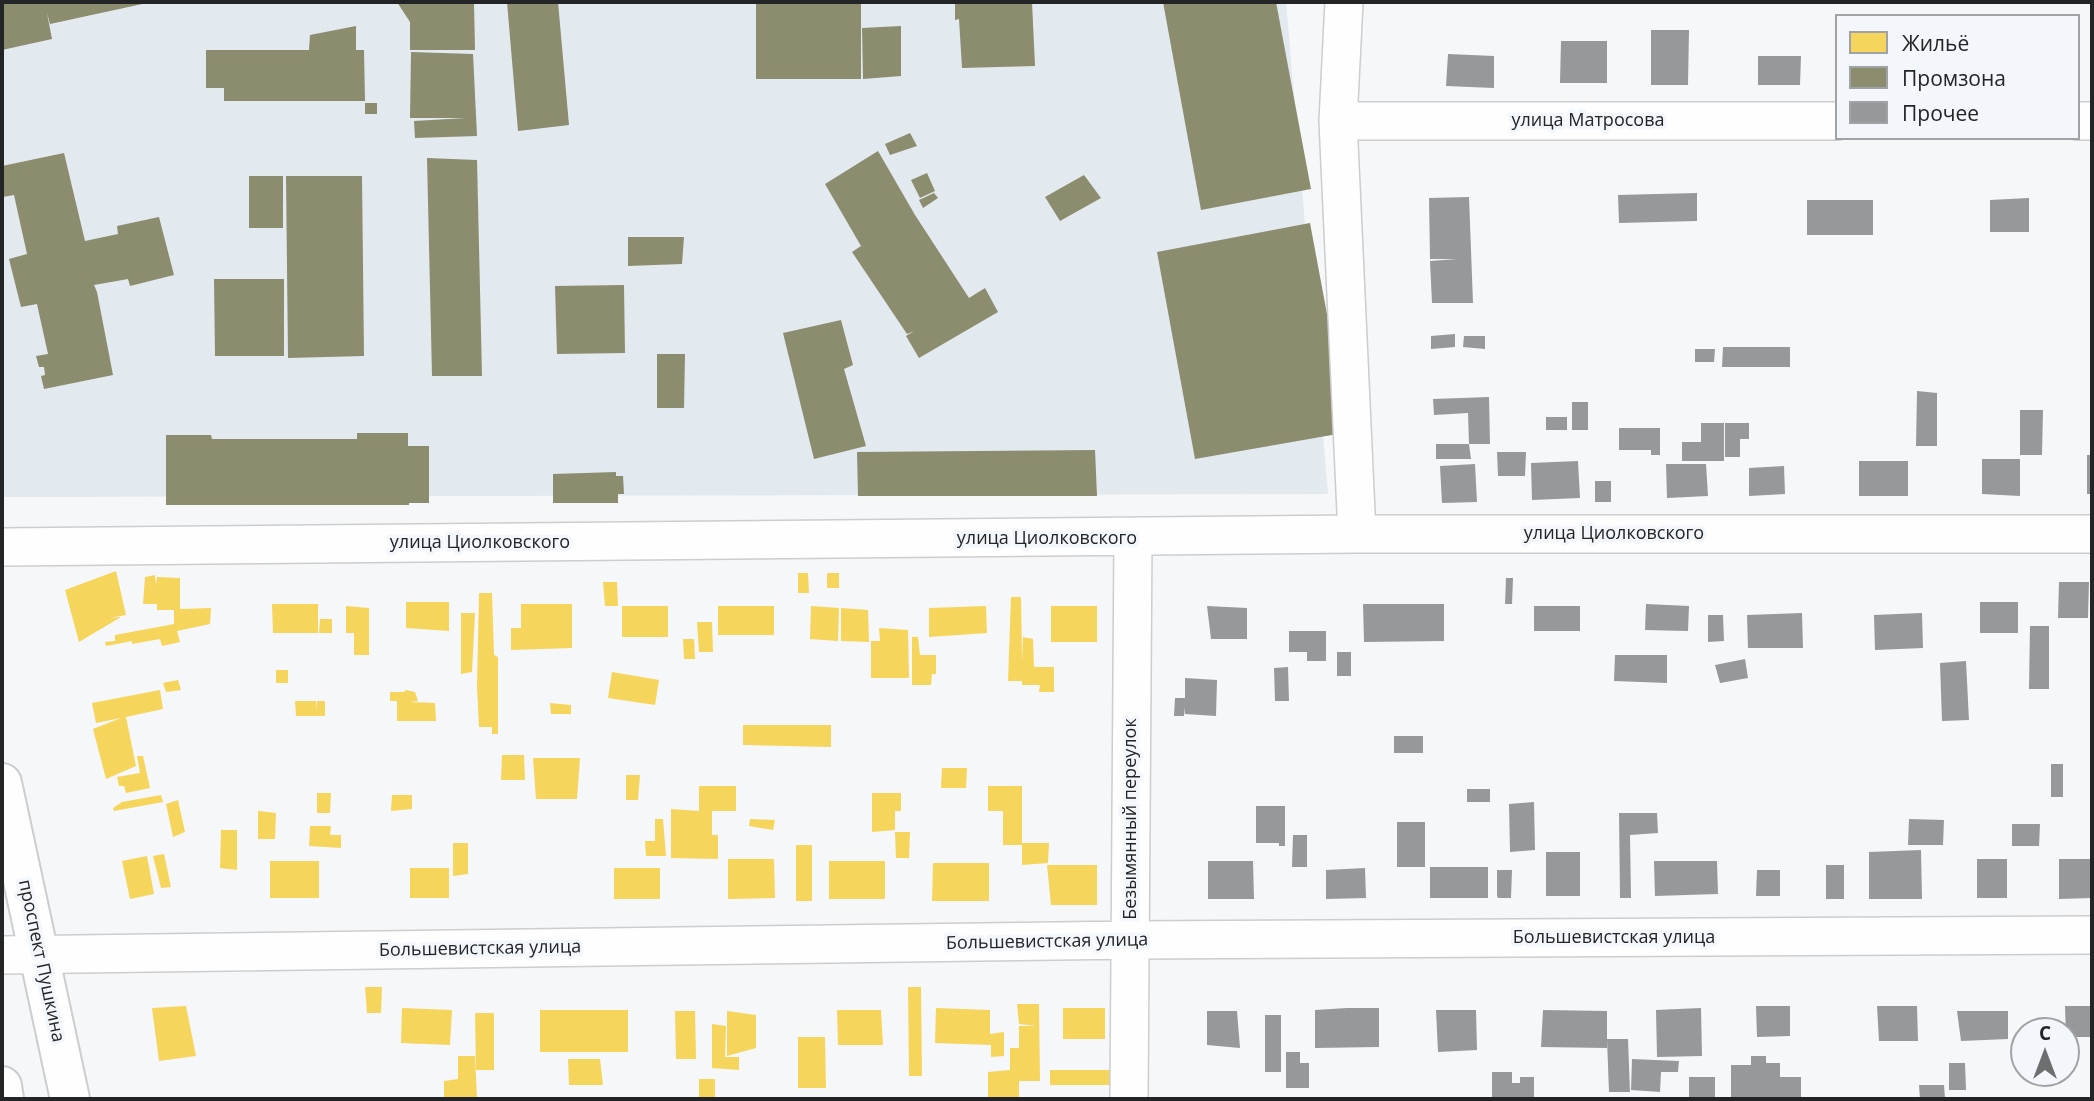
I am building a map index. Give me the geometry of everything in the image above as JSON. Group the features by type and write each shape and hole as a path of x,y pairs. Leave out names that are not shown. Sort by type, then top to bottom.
{"main road":[{"name":"проспект Пушкина","path":"2,783 70,1099"},
{"path":"2,1086 4,1099"}],"street":[{"path":"1344,2 1338,121 1357,534"},
{"name":"улица Матросова","path":"1338,121 1835,121"},
{"name":"улица Циолковского","path":"2,547 1357,534 2092,534"},
{"name":"Безымянный переулок","path":"1129,1099 1133,538"},
{"name":"Большевистская улица","path":"2,955 1131,940 2092,935"}],"shaded area":[{"path":"2,2 1286,2 1328,494 4,497"}],"building: Жильё":[{"path":"116,571 126,615 110,618 121,617 79,642 65,590"},
{"path":"798,573 808,573 809,593 798,593"},
{"path":"827,573 839,573 839,588 827,588"},
{"path":"155,575 156,585 157,577 180,578 180,609 211,608 210,624 177,631 180,642 162,646 160,639 106,646 105,642 115,641 115,635 174,624 174,610 157,610 157,604 143,604 145,577"},
{"path":"603,582 617,582 618,606 605,606"},
{"path":"479,593 492,593 494,655 498,657 498,734 492,734 492,727 479,727"},
{"path":"1011,597 1021,597 1022,661 1023,637 1033,639 1034,667 1054,667 1054,692 1039,692 1040,685 1022,685 1022,681 1008,681"},
{"path":"406,602 449,602 449,631 406,628"},
{"path":"272,604 318,604 318,633 273,633"},
{"path":"521,604 572,604 572,648 511,650 511,628 521,628"},
{"path":"346,606 369,608 369,655 354,655 354,633 346,633"},
{"path":"622,606 668,606 668,637 622,637"},
{"path":"718,606 774,606 774,635 718,635"},
{"path":"811,606 839,608 838,641 810,639"},
{"path":"986,606 987,633 929,637 929,608"},
{"path":"1051,606 1097,606 1097,642 1051,642"},
{"path":"841,608 868,610 869,642 841,641"},
{"path":"461,613 475,613 472,672 461,674"},
{"path":"320,619 332,619 332,633 319,633"},
{"path":"697,622 712,622 713,652 699,652"},
{"path":"879,628 908,630 909,678 871,678 871,641 880,641"},
{"path":"912,637 918,637 920,655 936,655 936,674 932,674 931,685 912,685"},
{"path":"683,639 694,639 695,659 684,659"},
{"path":"276,670 288,670 288,683 276,683"},
{"path":"612,672 659,680 655,705 608,698"},
{"path":"178,680 181,690 166,692 163,683"},
{"path":"160,690 163,709 126,717 136,766 106,779 93,729 121,718 96,723 92,703"},
{"path":"390,692 415,692 418,701 410,702 435,703 436,721 397,721 397,701 390,701"},
{"path":"295,701 316,701 316,710 317,701 325,701 325,716 296,716"},
{"path":"550,703 571,705 571,714 551,714"},
{"path":"743,725 831,725 831,747 743,745"},
{"path":"502,755 524,755 525,780 501,780"},
{"path":"137,756 143,756 150,788 126,793 124,786 119,786 117,777 140,773"},
{"path":"533,758 580,758 577,799 536,799"},
{"path":"942,768 967,768 966,788 941,788"},
{"path":"626,775 640,775 638,800 626,800"},
{"path":"699,786 736,786 736,811 712,811 712,835 718,835 718,859 671,858 671,809 699,811"},
{"path":"988,786 1022,786 1022,843 1049,843 1048,863 1022,865 1022,845 1003,845 1003,811 988,811"},
{"path":"317,793 331,793 330,813 317,813"},
{"path":"872,793 901,793 901,811 895,811 895,830 872,832"},
{"path":"161,795 163,802 114,811 113,808 122,802"},
{"path":"392,795 412,795 412,809 391,811"},
{"path":"178,800 185,832 173,837 166,804"},
{"path":"258,811 276,813 275,839 258,839"},
{"path":"655,819 663,819 666,856 646,856 645,841 655,841"},
{"path":"750,819 775,820 773,830 749,826"},
{"path":"310,826 331,826 330,835 341,835 341,848 309,846"},
{"path":"221,830 237,830 237,870 220,868"},
{"path":"895,832 910,832 909,858 896,858"},
{"path":"453,843 468,843 468,874 453,876"},
{"path":"796,845 812,845 812,901 796,901"},
{"path":"164,854 171,887 161,888 153,856"},
{"path":"147,856 154,894 130,899 122,861"},
{"path":"728,859 774,859 775,898 728,899"},
{"path":"270,861 319,861 319,898 270,898"},
{"path":"829,861 885,861 885,899 829,899"},
{"path":"933,863 989,863 989,901 932,901"},
{"path":"1047,865 1097,865 1097,905 1051,905"},
{"path":"410,868 449,868 449,898 410,898"},
{"path":"614,868 660,868 660,899 614,899"},
{"path":"365,987 382,987 381,1013 367,1013"},
{"path":"908,987 921,987 922,1076 909,1076"},
{"path":"1017,1004 1039,1004 1040,1081 1019,1081 1019,1099 988,1099 988,1072 1010,1070 1010,1048 1019,1048 1019,1026 1036,1026 1019,1024"},
{"path":"186,1006 196,1056 159,1061 152,1008"},
{"path":"402,1008 452,1010 450,1045 401,1043"},
{"path":"936,1008 990,1010 990,1034 1004,1032 1004,1056 991,1057 991,1045 935,1043"},
{"path":"1063,1008 1105,1008 1105,1039 1063,1039"},
{"path":"540,1010 628,1010 628,1052 540,1052"},
{"path":"837,1010 881,1010 883,1045 838,1045"},
{"path":"675,1011 695,1011 696,1059 676,1059"},
{"path":"727,1011 756,1015 756,1048 727,1056"},
{"path":"475,1013 494,1013 494,1070 476,1070"},
{"path":"712,1024 726,1026 725,1057 739,1057 739,1070 712,1068"},
{"path":"798,1037 825,1037 826,1088 798,1088"},
{"path":"458,1056 475,1056 477,1099 444,1099 444,1081 458,1079"},
{"path":"568,1059 600,1059 603,1085 569,1085"},
{"path":"1050,1070 1119,1070 1119,1085 1050,1085"},
{"path":"699,1079 715,1079 715,1099 699,1099"}],"building: Промзона":[{"path":"2,2 147,3 50,24 47,13 52,39 2,50"},
{"path":"397,2 474,2 475,50 410,50 410,22"},
{"path":"507,2 558,2 569,125 518,131"},
{"path":"756,2 861,2 861,79 756,79"},
{"path":"955,2 1032,2 1035,66 962,68 959,19 955,20"},
{"path":"1163,2 1276,2 1311,189 1201,210"},
{"path":"356,26 356,50 364,50 365,101 224,101 224,88 206,88 206,50 309,50 310,35"},
{"path":"901,26 901,76 863,79 862,28"},
{"path":"411,52 473,54 477,136 415,138 414,121 466,118 410,118"},
{"path":"365,103 377,103 377,114 365,114"},
{"path":"910,133 917,146 890,155 885,144"},
{"path":"878,151 915,215 969,298 985,288 998,312 919,358 906,336 914,331 907,334 852,252 861,246 825,184"},
{"path":"64,153 85,241 118,234 117,226 159,217 174,275 130,286 128,279 94,285 113,375 44,389 41,376 45,375 44,367 39,367 36,356 48,354 37,304 21,307 9,259 27,254 14,195 3,197 2,166"},
{"path":"427,158 477,160 482,376 432,376"},
{"path":"927,173 935,191 920,198 911,180"},
{"path":"1084,175 1101,198 1060,221 1045,197"},
{"path":"249,176 283,176 283,228 249,228"},
{"path":"286,176 362,176 364,356 288,358"},
{"path":"934,193 938,198 923,208 919,200"},
{"path":"1310,223 1349,432 1195,459 1157,252"},
{"path":"628,237 684,237 682,264 628,266"},
{"path":"214,279 284,279 284,356 215,356"},
{"path":"624,285 625,353 557,354 555,286"},
{"path":"841,320 853,365 844,369 866,446 814,459 783,333"},
{"path":"657,354 685,354 684,408 657,408"},
{"path":"357,433 408,433 408,446 429,446 429,503 166,505 166,435 211,435 212,439 357,439"},
{"path":"1095,450 1097,496 858,496 857,452"},
{"path":"616,472 616,476 623,476 624,494 618,494 618,503 553,503 553,474"}],"building: Прочее":[{"path":"1651,30 1689,30 1688,85 1651,85"},
{"path":"1561,41 1607,41 1607,83 1560,83"},
{"path":"1448,54 1494,56 1494,88 1446,86"},
{"path":"1758,56 1801,56 1800,85 1758,85"},
{"path":"1697,193 1697,221 1619,223 1618,195"},
{"path":"1469,197 1473,303 1432,303 1430,261 1457,259 1430,259 1429,198"},
{"path":"2029,198 2029,232 1990,232 1990,200"},
{"path":"1807,200 1873,200 1873,235 1807,235"},
{"path":"1455,334 1455,347 1431,349 1431,336"},
{"path":"1464,336 1485,336 1485,349 1463,347"},
{"path":"1723,347 1790,347 1790,367 1722,367"},
{"path":"1695,349 1715,349 1714,362 1695,362"},
{"path":"1917,391 1937,393 1937,446 1916,446"},
{"path":"1489,397 1490,444 1469,444 1468,413 1434,415 1433,399"},
{"path":"1572,402 1588,402 1588,430 1572,430"},
{"path":"2020,410 2043,410 2042,455 2020,455"},
{"path":"1546,417 1567,417 1567,430 1546,430"},
{"path":"1701,423 1724,423 1724,461 1682,461 1682,442 1701,442"},
{"path":"1725,423 1749,423 1749,439 1740,439 1740,457 1725,457"},
{"path":"1619,428 1660,428 1660,455 1651,455 1651,450 1619,450"},
{"path":"1436,444 1469,444 1471,459 1436,459"},
{"path":"1497,452 1526,452 1525,476 1498,476"},
{"path":"2087,455 2092,455 2092,494 2087,494"},
{"path":"1982,459 2020,459 2020,496 1982,494"},
{"path":"1578,461 1580,498 1532,500 1531,463"},
{"path":"1859,461 1908,461 1908,496 1859,496"},
{"path":"1475,464 1477,502 1442,503 1440,466"},
{"path":"1666,464 1706,464 1708,496 1667,498"},
{"path":"1784,466 1785,494 1749,496 1749,468"},
{"path":"1595,481 1611,481 1611,502 1595,502"},
{"path":"1506,578 1513,578 1512,604 1505,604"},
{"path":"2059,582 2089,582 2088,618 2058,618"},
{"path":"1980,602 2018,602 2018,633 1980,633"},
{"path":"1363,604 1444,604 1444,641 1364,642"},
{"path":"1646,604 1689,606 1688,631 1645,630"},
{"path":"1207,606 1247,608 1247,639 1211,639"},
{"path":"1534,606 1580,606 1580,631 1534,631"},
{"path":"1802,613 1803,648 1748,648 1747,615"},
{"path":"1922,613 1923,648 1875,650 1874,615"},
{"path":"1708,615 1723,615 1724,641 1708,642"},
{"path":"2030,626 2049,626 2049,689 2029,689"},
{"path":"1289,631 1326,631 1326,661 1307,661 1307,652 1289,652"},
{"path":"1337,652 1351,652 1351,676 1337,676"},
{"path":"1615,655 1667,655 1667,683 1614,681"},
{"path":"1745,659 1748,678 1720,683 1715,665"},
{"path":"1966,661 1969,720 1942,721 1940,663"},
{"path":"1288,667 1289,701 1275,701 1274,668"},
{"path":"1185,678 1217,680 1216,716 1185,714 1185,707 1184,716 1174,716 1175,698 1185,698"},
{"path":"1394,736 1423,736 1423,753 1394,753"},
{"path":"2051,764 2063,764 2063,797 2051,797"},
{"path":"1467,789 1490,789 1490,802 1467,802"},
{"path":"1534,802 1535,850 1510,852 1509,804"},
{"path":"1256,806 1285,806 1285,846 1279,846 1279,843 1256,843"},
{"path":"1619,813 1657,813 1658,833 1630,835 1631,898 1620,898"},
{"path":"1909,819 1944,820 1943,845 1908,845"},
{"path":"1397,822 1425,822 1425,867 1397,867"},
{"path":"2012,824 2040,824 2039,846 2012,846"},
{"path":"1293,835 1307,835 1307,867 1292,867"},
{"path":"1921,850 1922,899 1869,899 1869,852"},
{"path":"1546,852 1580,852 1580,896 1546,896"},
{"path":"1977,859 2007,859 2007,898 1977,898"},
{"path":"2059,859 2092,859 2092,898 2059,899"},
{"path":"1208,861 1253,861 1254,899 1208,899"},
{"path":"1654,861 1717,861 1718,894 1655,896"},
{"path":"1826,865 1844,865 1844,899 1826,899"},
{"path":"1430,867 1488,867 1488,898 1430,898"},
{"path":"1365,868 1366,898 1326,899 1326,870"},
{"path":"1497,870 1512,870 1511,898 1497,896"},
{"path":"1757,870 1780,870 1780,896 1756,896"},
{"path":"1756,1006 1790,1006 1790,1036 1757,1037"},
{"path":"1877,1006 1917,1006 1918,1041 1879,1041"},
{"path":"2065,1006 2092,1006 2092,1037 2080,1037 2080,1017 2065,1017"},
{"path":"1379,1008 1379,1047 1315,1048 1315,1010"},
{"path":"1701,1008 1702,1056 1657,1057 1656,1010"},
{"path":"1436,1010 1476,1010 1477,1050 1438,1052"},
{"path":"1543,1010 1607,1011 1607,1048 1541,1047"},
{"path":"1207,1011 1237,1011 1240,1048 1207,1045"},
{"path":"1957,1011 2008,1011 2008,1039 1961,1041"},
{"path":"1265,1015 1281,1015 1281,1072 1265,1072"},
{"path":"1607,1039 1628,1039 1630,1092 1609,1092"},
{"path":"1286,1052 1300,1052 1300,1063 1309,1063 1309,1088 1286,1088"},
{"path":"1751,1056 1766,1056 1766,1063 1780,1063 1780,1077 1801,1077 1801,1099 1731,1099 1731,1065 1751,1065"},
{"path":"1632,1059 1679,1061 1678,1072 1661,1072 1660,1092 1631,1090"},
{"path":"1949,1063 1965,1063 1966,1090 1949,1090"},
{"path":"1492,1072 1512,1072 1512,1083 1520,1083 1520,1077 1534,1077 1534,1099 1492,1099"},
{"path":"1689,1077 1715,1077 1715,1098 1689,1098"},
{"path":"1919,1085 1944,1085 1945,1099 1920,1099"}]}
